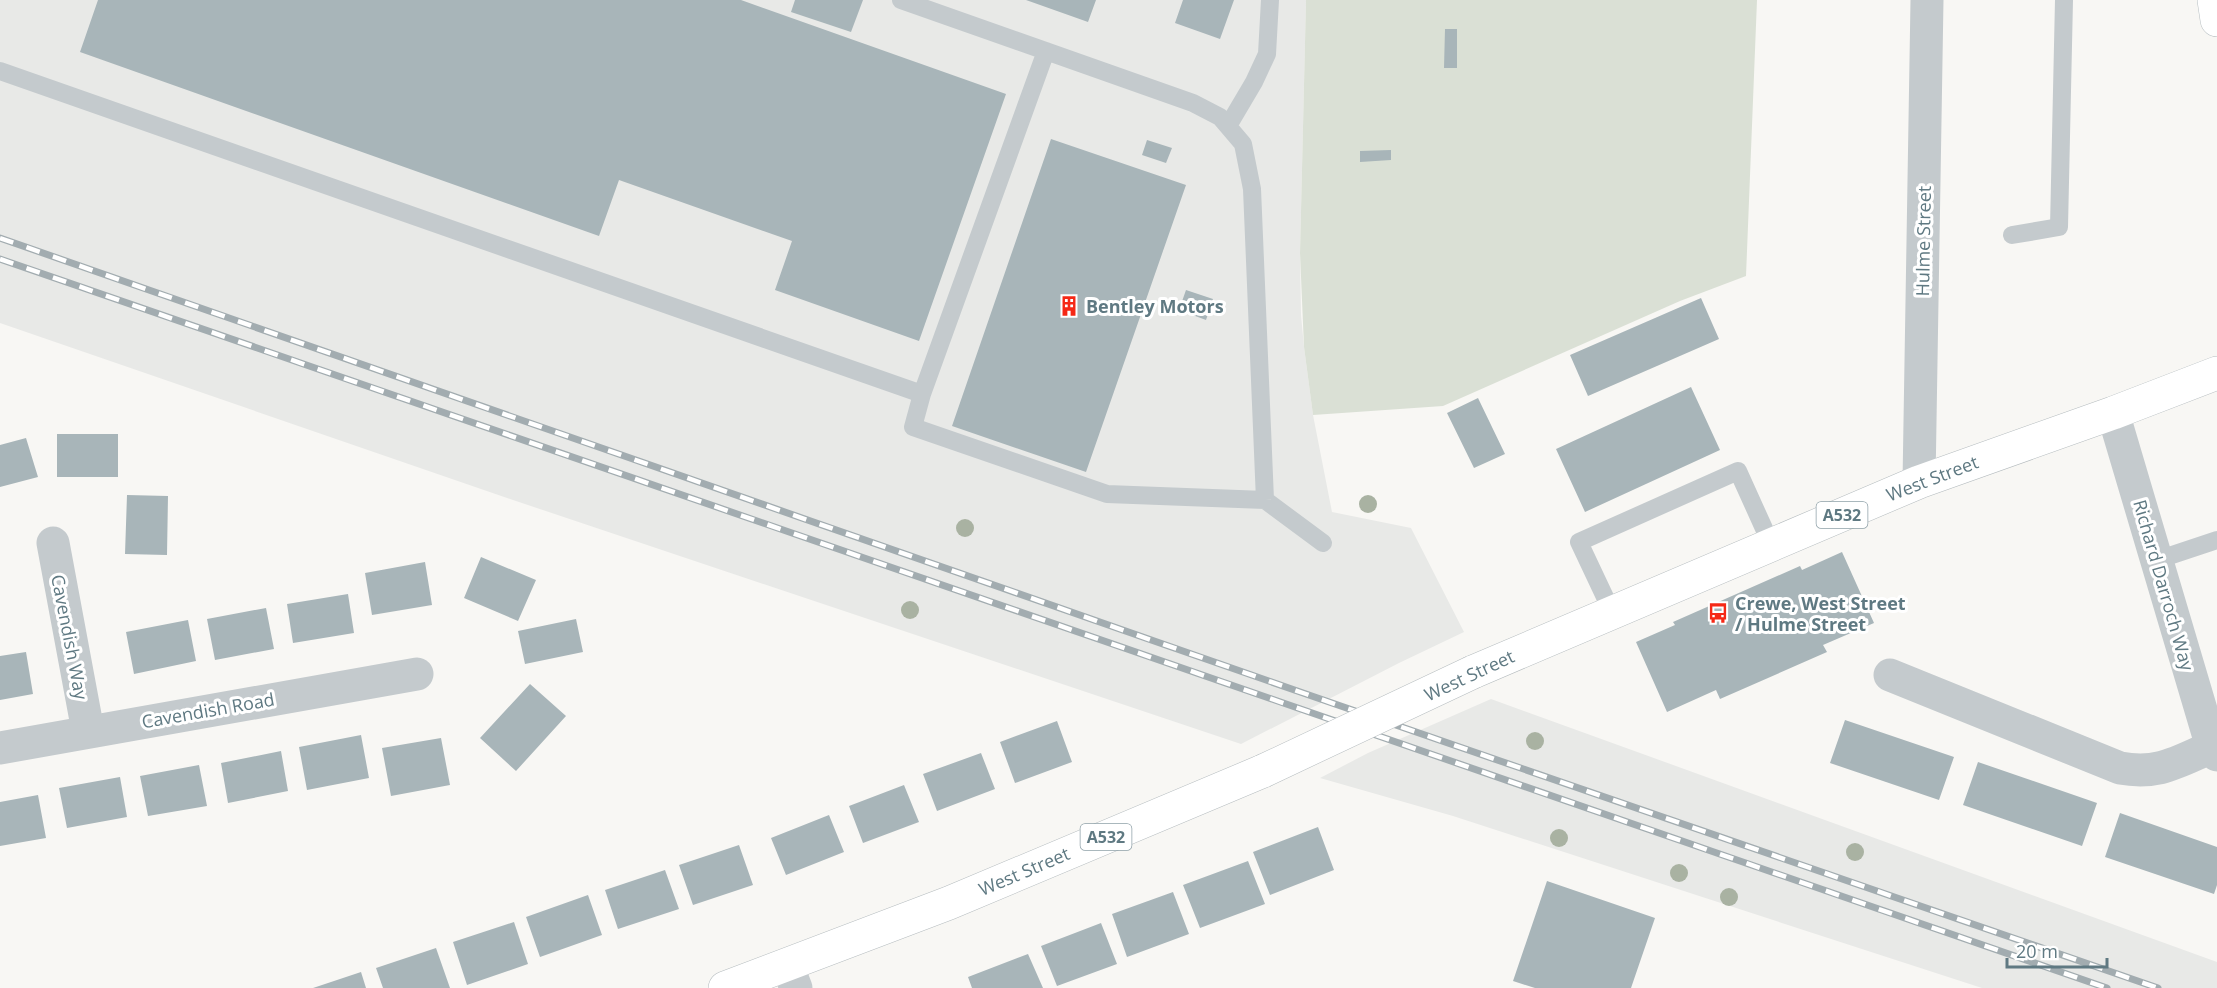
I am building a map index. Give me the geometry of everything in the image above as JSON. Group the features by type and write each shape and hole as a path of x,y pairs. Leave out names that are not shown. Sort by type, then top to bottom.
{"main road":[{"path":"2214,0 2217,20"},
{"name":"West Street","path":"725,988 792,976 949,903 1263,771 1473,672 1772,544 1919,482 2217,373"}],"street":[{"name":"Hulme Street","path":"1919,482 1927,0"},
{"name":"Richard Darroch Way","path":"2113,412 2214,751"},
{"name":"Cavendish Way","path":"53,543 88,731"},
{"name":"Cavendish Road","path":"0,748 417,674"},
{"path":"1890,675 2121,768 2140,772 2161,769 2214,751"}],"lane":[{"path":"901,0 1193,103 1220,117 1243,144 1252,189 1265,500"},
{"path":"1228,126 1254,82 1267,54 1270,0"},
{"path":"2012,235 2059,227 2064,0"},
{"path":"1046,51 922,394 913,427 1107,494 1265,500 1323,543"},
{"path":"0,70 922,394"},
{"path":"1612,612 1579,542 1738,471 1772,544"},
{"path":"2157,560 2217,540"}],"shaded area":[{"name":"Bentley Motors","path":"0,0 1306,0 1300,253 1301,315 1313,415 1332,512 1411,528 1464,632 1241,744 513,500 0,323"},
{"path":"1306,0 1757,0 1746,276 1680,301 1443,406 1313,415 1304,347 1300,253"},
{"path":"1491,699 2217,962 2217,988 1982,988 1453,816 1320,778 1368,753"}],"building":[{"path":"98,0 741,0 1006,94 919,341 775,290 792,241 619,180 599,236 80,52"},
{"path":"795,0 863,0 851,32 791,12"},
{"path":"1026,0 1096,0 1088,22"},
{"path":"1183,0 1234,0 1220,39 1175,23"},
{"path":"1445,29 1457,29 1457,68 1444,68"},
{"name":"Bentley Motors","path":"1051,139 1186,185 1086,472 952,426"},
{"path":"1147,140 1172,148 1166,163 1142,155"},
{"path":"1391,150 1391,160 1360,162 1360,151"},
{"path":"1186,290 1213,299 1206,320 1179,310"},
{"path":"1701,298 1719,339 1588,396 1570,355"},
{"path":"1691,387 1720,450 1585,512 1556,449"},
{"path":"1478,398 1505,454 1474,468 1447,413"},
{"path":"57,434 118,434 118,477 57,477"},
{"path":"26,438 38,477 0,487 0,445"},
{"path":"127,495 168,496 167,555 125,554"},
{"path":"1842,552 1874,623 1823,645 1827,652 1720,699 1716,690 1667,712 1636,642 1675,625 1673,622 1800,566 1802,570"},
{"path":"481,557 536,580 518,621 464,598"},
{"path":"425,562 432,605 372,615 365,573"},
{"path":"348,594 354,633 293,643 287,604"},
{"path":"266,608 274,649 215,660 207,619"},
{"path":"576,619 583,652 525,664 518,631"},
{"path":"188,620 196,661 134,674 126,632"},
{"path":"26,652 33,694 0,700 0,656"},
{"path":"530,684 566,716 516,771 480,738"},
{"path":"1845,720 1954,757 1939,800 1830,763"},
{"path":"1057,721 1072,762 1015,783 1000,742"},
{"path":"361,735 369,778 307,790 299,747"},
{"path":"441,738 450,785 391,796 382,748"},
{"path":"281,751 288,791 228,803 221,763"},
{"path":"981,753 995,789 937,811 923,774"},
{"path":"1978,762 2097,803 2082,846 1963,805"},
{"path":"199,765 207,806 148,816 140,776"},
{"path":"120,777 127,817 67,828 59,788"},
{"path":"904,785 919,822 863,843 849,806"},
{"path":"38,795 46,838 0,846 0,802"},
{"path":"2120,813 2217,847 2217,885 2214,894 2105,857"},
{"path":"829,815 844,852 786,875 771,838"},
{"path":"1318,827 1334,870 1270,895 1253,852"},
{"path":"739,845 753,885 693,905 679,865"},
{"path":"1248,861 1265,904 1200,928 1183,885"},
{"path":"665,870 679,909 618,929 605,890"},
{"path":"1547,881 1655,918 1631,988 1535,988 1513,981"},
{"path":"1173,892 1189,934 1127,957 1112,914"},
{"path":"588,895 602,935 540,957 526,917"},
{"path":"514,922 528,964 467,985 453,942"},
{"path":"1101,923 1117,964 1057,986 1041,946"},
{"path":"436,948 450,988 383,988 376,968"},
{"path":"1028,954 1043,988 972,988 968,977"},
{"path":"361,972 366,988 313,988"}],"railway":[{"path":"0,238 1306,694 2158,988"},
{"path":"0,259 2107,988"}],"place":[{"name":"Bentley Motors","path":"1069,306"},
{"name":"Crewe, West Street / Hulme Street","path":"1718,613"}]}
